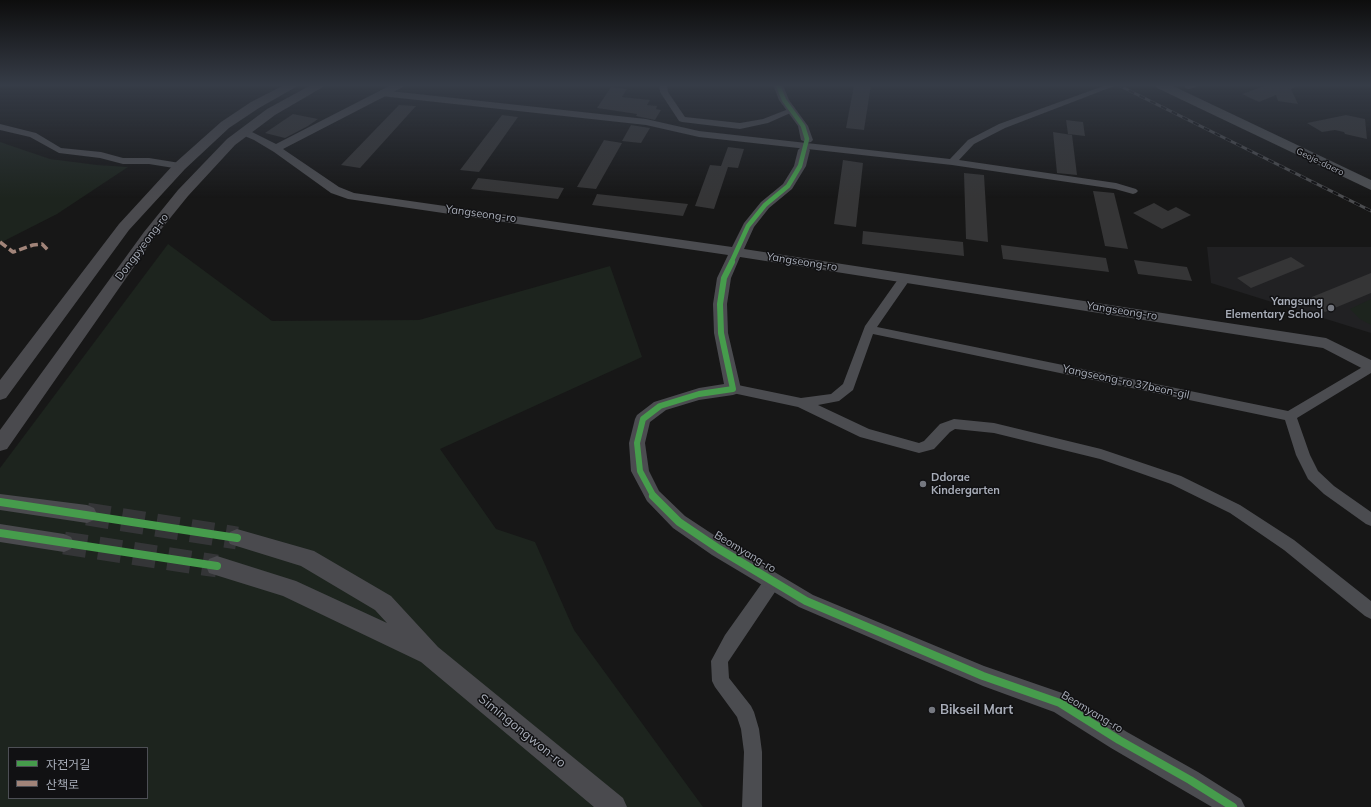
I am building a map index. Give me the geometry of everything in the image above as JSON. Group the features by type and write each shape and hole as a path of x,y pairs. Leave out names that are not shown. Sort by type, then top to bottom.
{"main road":[{"name":"Dongpyeong-ro","path":"0,393 124,227 180,166 229,123"},
{"name":"Dongpyeong-ro","path":"0,444 148,235 183,193 231,142 257,123"},
{"name":"Geoje-daero","path":"1239,123 1371,186"},
{"name":"Geoje-daero","path":"1268,123 1371,172"},
{"path":"0,502 87,514"},
{"path":"0,533 64,543"},
{"name":"Simingongwon-ro","path":"237,538 307,558 383,603 430,655 614,807"},
{"name":"Simingongwon-ro","path":"218,566 288,588 430,655"}],"street":[{"path":"276,148 324,123"},
{"path":"640,123 676,128 699,134 952,162 1049,178 1116,186 1134,191"},
{"path":"676,128 680,123"},
{"path":"712,123 740,126 757,123"},
{"path":"800,123 803,126 806,145 800,166 788,186 765,205 748,226 724,278 720,304 721,334 733,389 801,403 865,433 919,448 929,445 945,428 954,424 994,428 1101,454 1176,480 1235,509 1289,545 1371,611"},
{"path":"952,162 971,142 1011,123"},
{"path":"0,127 32,135 59,150 101,155 123,161 149,161 180,166"},
{"name":"Yangseong-ro","path":"244,132 276,148 335,190 352,196 737,252 1326,343 1371,367"},
{"path":"801,403 834,398 848,387 869,329 905,278"},
{"name":"Yangseong-ro 37beon-gil","path":"869,329 1290,416"},
{"path":"1371,367 1290,416 1303,455 1313,475 1329,490 1371,520"},
{"name":"Beomyang-ro","path":"733,389 699,394 660,406 643,419 637,443 640,471 653,496 679,522 806,601 976,674 1060,703 1119,740 1190,780 1233,807"},
{"path":"752,807 753,752 750,729 745,712 721,681 720,662 732,641 773,581"}],"shaded area":[{"path":"0,142 50,159 128,167 57,214 0,243"},
{"path":"168,244 272,321 419,320 610,266 642,357 440,449 496,529 535,542 574,630 703,807 0,807 0,468"},
{"name":"Yangsung Elementary School","path":"1207,247 1371,247 1371,333 1211,283"},
{"path":"1371,299 1371,325 1360,319 1350,309"}],"building":[{"path":"280,123 313,123 285,138 265,133"},
{"path":"382,123 401,123 360,168 341,165"},
{"path":"496,123 514,123 479,172 460,170"},
{"path":"847,123 865,123 864,130 846,128"},
{"path":"1066,123 1083,123 1085,136 1068,134"},
{"path":"1307,123 1365,123 1367,139 1335,130 1322,132"},
{"path":"631,125 650,128 641,143 622,141"},
{"path":"1053,132 1072,135 1077,175 1057,173"},
{"path":"604,140 622,143 596,189 577,187"},
{"path":"728,147 744,149 738,168 728,167 714,209 695,206 710,165 721,166"},
{"path":"843,160 863,163 856,227 834,224"},
{"path":"964,173 984,175 988,242 966,239"},
{"path":"478,178 564,188 558,199 471,189"},
{"path":"1093,191 1114,193 1128,249 1105,246"},
{"path":"597,194 688,204 683,216 592,205"},
{"path":"1154,203 1168,211 1176,207 1191,215 1162,229 1133,213"},
{"path":"863,231 963,242 964,256 862,244"},
{"path":"1001,245 1106,258 1109,272 1003,259"},
{"path":"1291,257 1305,266 1251,288 1237,278"},
{"path":"1134,260 1187,267 1192,281 1138,274"},
{"path":"1371,273 1371,293 1325,312 1307,299"}],"tunnel":[{"path":"87,514 237,538"},
{"path":"64,543 217,566"}],"railway":[{"path":"1194,123 1371,211"}],"marked path":[{"path":"0,242 13,252 33,245 42,244 48,250"}],"cycle path":[{"path":"801,123 807,139 800,166 788,186 765,205 748,226 724,278 720,304 721,333 733,389 699,394 660,406 643,419 637,443 640,471 653,496 679,522 719,549 806,601 983,676 1060,703 1119,740 1190,780 1233,807"},
{"path":"0,502 237,538"},
{"path":"0,533 217,566"}],"place":[{"name":"Yangsung Elementary School","path":"1331,308"},
{"name":"Ddorae Kindergarten","path":"923,484"},
{"name":"Bikseil Mart","path":"932,710"}]}
